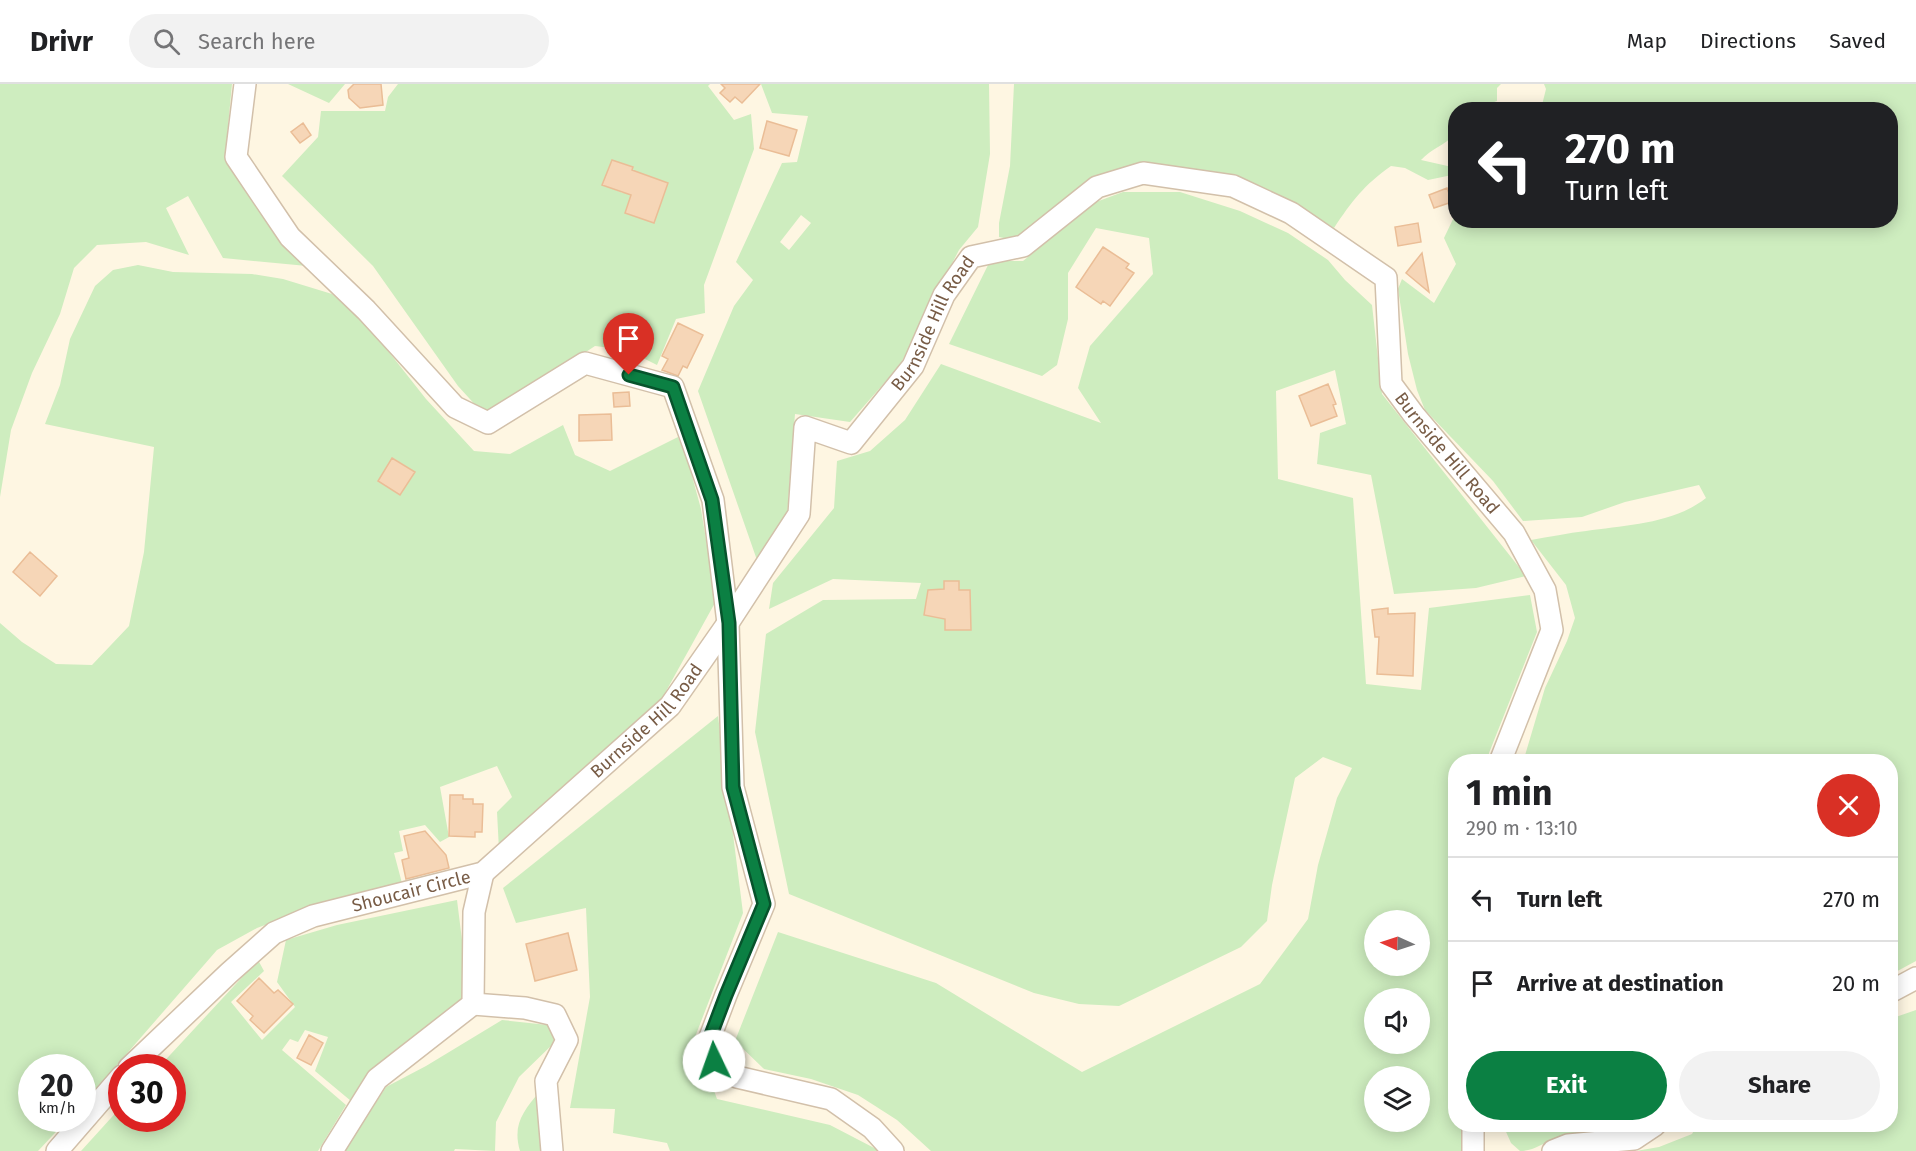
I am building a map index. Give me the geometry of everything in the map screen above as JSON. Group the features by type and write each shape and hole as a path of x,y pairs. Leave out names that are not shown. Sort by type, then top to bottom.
{"street":[{"path":"245,84 236,157 290,237 366,310 455,407 488,423 585,363 673,387 712,500 729,623 733,787 764,904 709,1040 714,1061 737,1077 831,1099 872,1128 893,1151"},
{"name":"Burnside Hill Road","path":"483,873 670,706 729,623 799,514 805,427 851,443 913,366 944,295 971,257 1023,246 1097,187 1143,173 1233,186 1291,213 1386,278 1391,384 1414,415 1514,533 1545,590 1552,630 1503,754"},
{"name":"Shoucair Circle","path":"144,1054 274,933 313,916 483,873 474,912 473,1004"},
{"path":"1898,988 1916,978"},
{"path":"332,1151 377,1079 473,1004 525,1008 555,1015 567,1040 546,1081 552,1151"},
{"path":"57,1151 108,1092"},
{"path":"1473,1132 1473,1151"},
{"path":"1553,1151 1568,1145 1634,1139 1645,1132"}],"green space":[{"path":"0,84 232,84 225,158 307,266 223,258 188,196 166,208 189,255 146,242 97,245 74,268 60,314 32,373 11,430 0,497"},
{"path":"288,84 345,84 329,103"},
{"path":"398,84 710,84 708,86 734,120 751,114 754,149 704,285 705,313 676,319 657,365 627,350 595,346 572,362 540,399 526,411 502,421 479,409 458,386 373,266 282,176 318,137 321,111 385,111 388,97","holes":["612,160 633,167 623,193 603,185 616,171 609,168"]},
{"path":"761,84 989,84 990,154 978,227 959,250 900,365 850,422 795,414 787,516 758,563 698,391 734,306 753,280 736,262 782,163 797,162 808,116 772,113","holes":["801,215 811,223 789,250 780,242"]},
{"path":"1014,84 1501,84 1497,88 1497,101 1494,102 1448,102 1448,140 1421,160 1448,166 1448,176 1428,180 1405,168 1391,166 1359,194 1334,228 1290,201 1234,179 1143,168 1013,240 999,237 999,223 1010,166"},
{"path":"1544,84 1916,84 1916,961 1898,971 1898,754 1525,754 1545,688 1575,618 1566,585 1531,540 1649,522 1679,513 1706,498 1699,485 1625,502 1582,517 1523,521 1493,481 1425,410 1417,390 1408,354 1398,289 1402,279 1434,303 1456,264 1444,238 1449,228 1898,228 1898,102 1543,102 1546,89"},
{"path":"1123,192 1180,192 1240,211 1288,233 1328,260 1345,280 1372,305 1382,394 1526,576 1476,588 1394,594 1371,475 1317,464 1320,433 1346,424 1335,370 1276,391 1278,479 1353,498 1366,684 1421,690 1429,608 1530,595 1537,632 1489,754 1448,754 1448,1132 1465,1132 1466,1151 931,1151 897,1120 858,1095 811,1079 764,1069 735,1041 778,932 936,983 1082,1072 1260,984 1308,919 1318,865 1337,798 1352,768 1323,757 1295,778 1272,885 1267,921 1241,947 1119,1006 1079,1004 1034,993 789,894 755,732 766,634 823,600 916,599 921,583 833,579 769,609 773,583 834,508 837,461 870,451 905,420 941,364 1101,423 1078,388 1090,346 1153,274 1149,238 1096,228 1068,273 1068,319 1057,365 1042,376 949,344 990,261 1023,261 1096,202"},
{"path":"138,265 173,272 252,274 283,279 332,294 366,323 426,399 474,451 510,454 563,425 575,455 610,471 678,437 689,465 701,509 716,601 660,702 499,850 497,812 512,797 497,766 440,787 449,837 440,842 425,825 399,831 403,851 394,853 403,887 303,911 257,928 217,950 127,1054 108,1054 108,1075 96,1089 96,1054 18,1054 18,1132 56,1132 38,1151 0,1151 0,623 22,642 56,664 92,665 129,626 144,552 154,447 45,424 60,385 70,339 95,286 113,270","holes":["393,458 415,472 400,495 378,481"]},
{"path":"718,716 743,913 695,1037 717,1099 830,1125 880,1151 670,1151 667,1143 613,1133 615,1109 570,1108 590,997 586,908 516,923 503,888"},
{"path":"457,900 469,996 367,1075 351,1101 315,1071 328,1037 305,1030 298,1042 290,1039 282,1050 346,1105 318,1151 81,1151 108,1121 108,1132 186,1132 186,1054 171,1054 258,960 264,971 231,1002 262,1040 295,1007 277,982 286,940 337,925"},
{"path":"1916,1010 1916,1151 1636,1151 1659,1147 1693,1132 1898,1132 1898,1016"},
{"path":"502,1020 548,1025 556,1041 519,1077 496,1122 495,1151 455,1149 454,1151 344,1151 386,1087 426,1066"},
{"path":"539,1092 541,1151 520,1151 517,1133 521,1118"},
{"path":"1506,1132 1610,1132 1555,1139 1525,1151 1520,1151 1511,1143"}],"building":[{"path":"354,84 381,84 383,105 360,108 349,98 348,90"},
{"path":"721,84 760,84 742,103 735,97 730,102 720,93 725,88"},
{"path":"767,121 797,130 789,156 760,148"},
{"path":"303,123 311,135 300,143 291,132"},
{"path":"612,160 668,183 654,223 625,213 631,195 602,185"},
{"path":"1447,188 1448,203 1434,208 1429,195"},
{"path":"1418,223 1421,242 1398,246 1395,227"},
{"path":"1103,247 1129,264 1126,268 1134,273 1110,306 1103,301 1101,304 1076,287"},
{"path":"1422,253 1429,292 1406,273"},
{"path":"678,323 703,335 687,368 683,366 678,376 662,370 668,359 662,356"},
{"path":"1328,384 1336,404 1333,405 1337,416 1311,426 1299,396"},
{"path":"629,392 630,406 614,407 613,393"},
{"path":"611,414 612,440 579,441 579,415"},
{"path":"392,458 415,472 400,495 378,481"},
{"path":"30,552 57,576 40,596 13,572"},
{"path":"944,581 959,581 959,590 970,590 971,630 945,630 945,619 924,615 928,590 944,589"},
{"path":"1388,608 1388,614 1415,613 1413,676 1377,674 1379,637 1375,637 1372,610"},
{"path":"450,795 463,795 463,799 473,799 473,804 483,804 482,832 475,832 475,837 449,836"},
{"path":"425,831 446,855 449,868 406,879 402,860 409,858 404,836"},
{"path":"568,933 577,970 535,981 526,944"},
{"path":"259,978 274,993 278,990 293,1004 264,1033 250,1020 253,1016 237,1001"},
{"path":"309,1035 323,1043 311,1065 297,1058"}],"route":[{"path":"629,375 673,387 712,500 729,623 733,787 764,904 709,1040 714,1061"}]}
